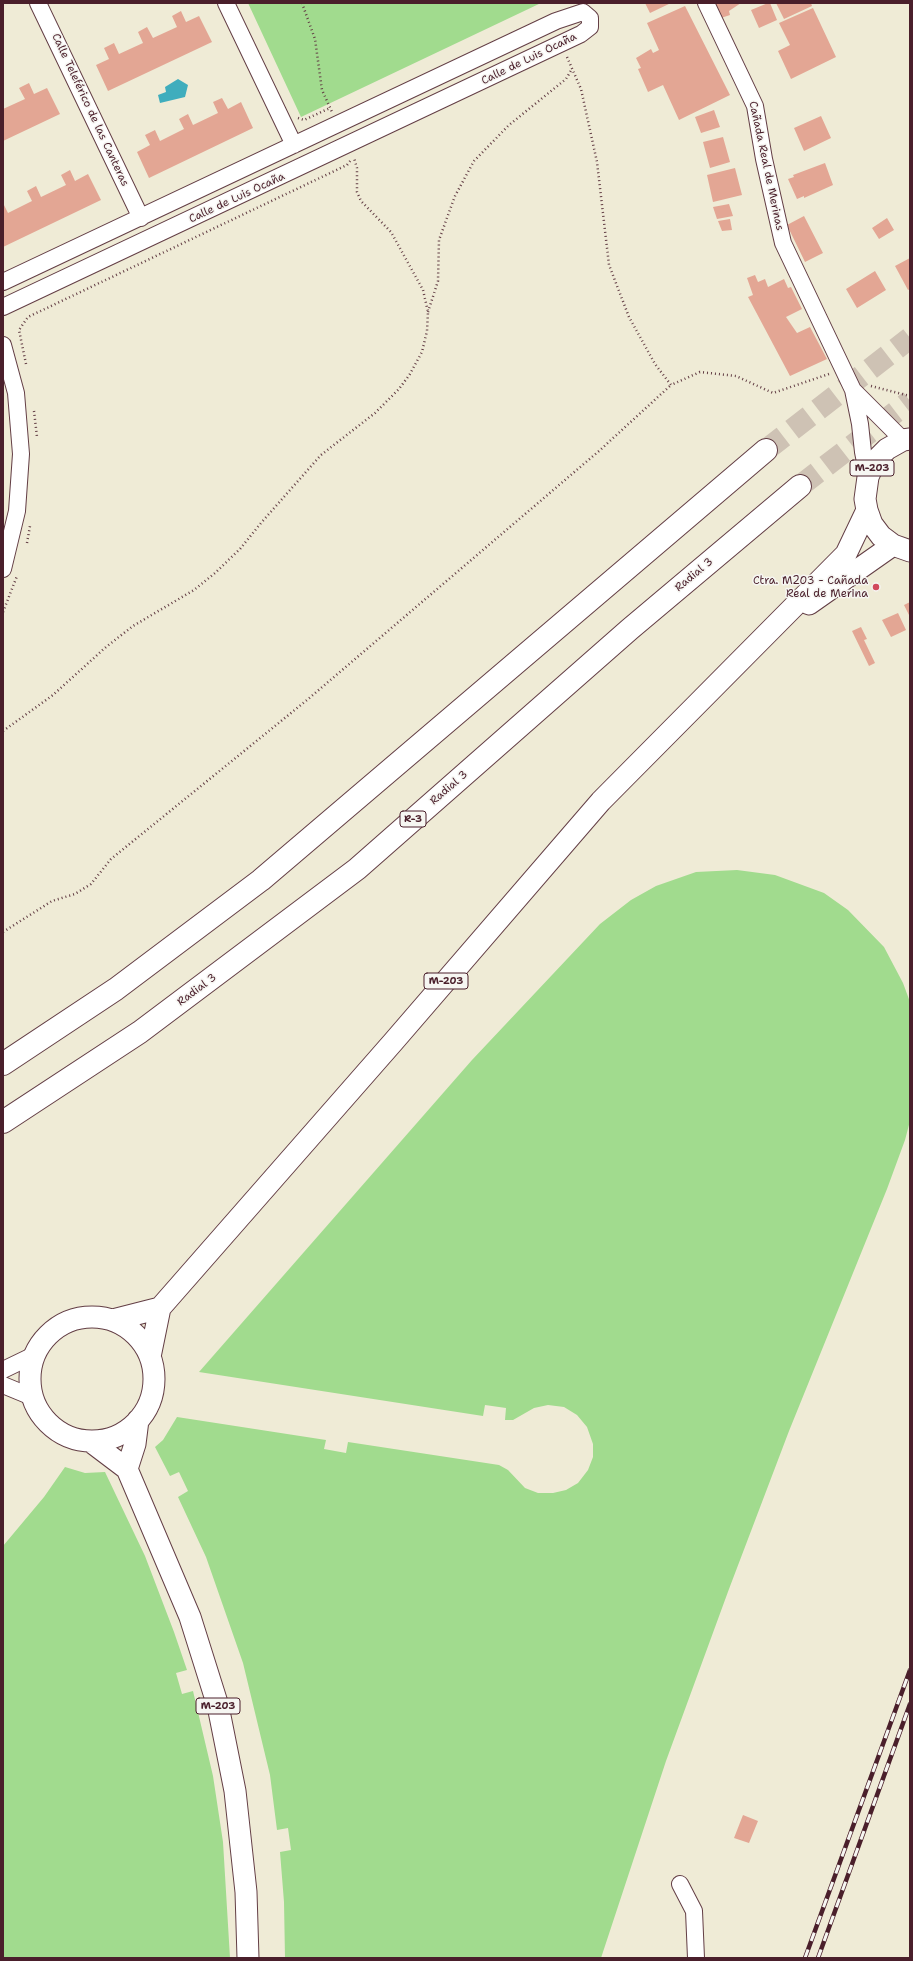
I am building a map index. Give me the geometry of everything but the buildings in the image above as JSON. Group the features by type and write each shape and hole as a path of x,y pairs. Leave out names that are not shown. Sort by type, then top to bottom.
{"highway":[{"path":"3,1064 116,989 261,880 766,450"},
{"name":"Radial 3","path":"3,1122 140,1032 356,870 630,629 800,486"}],"main road":[{"name":"M-203","path":"740,662 803,609 902,548 877,530 867,510 865,499 868,477 875,461 883,453 906,440"},
{"name":"M-203","path":"150,1357 160,1308 394,1041 601,800 846,554 867,510"},
{"path":"112,1320 160,1308"},
{"path":"92,1317 112,1320 128,1329 141,1342 150,1357 154,1374 153,1390 148,1406 138,1420 124,1432 108,1439 90,1441 71,1438 54,1429 37,1409 32,1397 30,1376 34,1355 43,1340 52,1332 71,1320 92,1317"},
{"path":"127,1469 135,1444 138,1420"},
{"name":"M-203","path":"90,1441 127,1469 190,1617 218,1706 235,1791 246,1892 248,1958"}],"street":[{"name":"Calle Teleférico de las Canteras","path":"38,3 141,218"},
{"path":"226,3 294,145"},
{"name":"Cañada Real de Merinas","path":"706,3 755,106 764,159 783,243 849,380"},
{"name":"Calle de Luis Ocaña","path":"3,282 556,21 583,12 590,18 590,27 581,34 561,44 3,307"},
{"path":"3,345 16,393 21,454 17,511 10,571"},
{"path":"849,380 906,440"},
{"path":"849,380 860,424 868,477"},
{"path":"3,1370 34,1355"},
{"path":"3,1385 32,1397"},
{"path":"680,1884 694,1911 696,1958"}],"path":[{"path":"295,111 298,118 304,120 330,108 322,90 315,39 302,3"},
{"path":"561,44 581,89 597,162 609,265 630,316 655,364 671,385"},
{"path":"3,731 54,695 106,646 133,626 194,590 215,573 240,549 260,523 321,456 374,413 399,389 422,352 427,332 428,312 438,281 439,240 455,196 474,161 509,125 566,79 572,69"},
{"path":"27,370 19,330 28,317 347,165 353,156 357,168 357,192 360,201 391,232 400,245 423,290 428,312"},
{"path":"3,932 52,900 75,894 91,884 111,859 307,700 599,451 671,385 700,372 736,376 773,393 849,380 910,396"},
{"path":"34,410 37,441"},
{"path":"26,546 30,525"},
{"path":"3,612 10,571"}],"green space":[{"path":"248,3 541,3 301,117"},
{"path":"737,870 775,875 824,893 848,910 884,947 903,983 910,1002 910,1121 905,1140 887,1189 789,1431 729,1589 666,1761 601,1958 285,1958 284,1902 280,1852 291,1850 288,1828 277,1830 270,1775 243,1663 206,1557 178,1497 188,1491 179,1472 170,1476 155,1447 163,1440 177,1417 326,1440 324,1449 346,1453 348,1442 499,1465 508,1470 525,1488 538,1493 553,1493 566,1490 578,1483 588,1470 593,1457 593,1444 587,1427 577,1415 564,1407 548,1405 534,1408 513,1420 505,1420 506,1408 485,1405 483,1416 199,1372 472,1060 600,924 631,900 656,886 696,872"},
{"path":"65,1467 85,1473 105,1472 145,1556 187,1670 176,1673 182,1694 193,1691 213,1776 223,1842 230,1958 3,1958 3,1546 44,1497"}],"water":[{"path":"178,79 188,85 185,97 160,103 158,95 166,92 165,87"}],"tunnel":[{"path":"766,450 910,338"},
{"path":"800,486 910,401"}],"railway":[{"path":"805,1958 910,1670"},
{"path":"818,1958 910,1704"}],"place":[{"name":"Ctra. M203 - Cañada Real de Merina","path":"876,587"}]}
